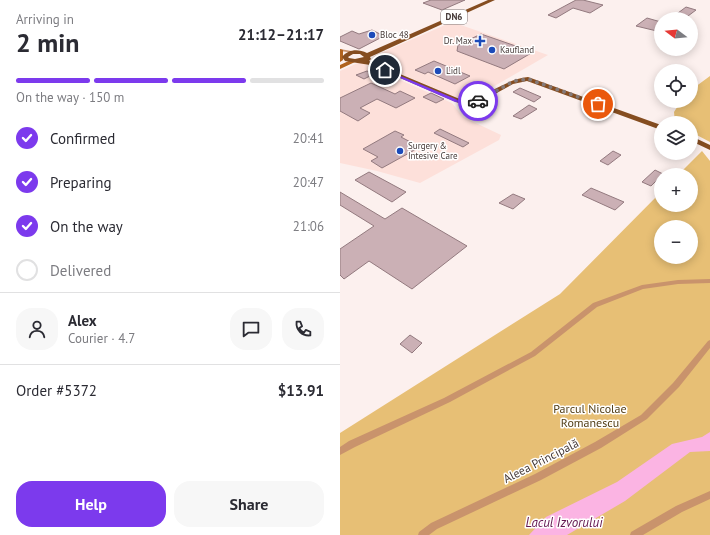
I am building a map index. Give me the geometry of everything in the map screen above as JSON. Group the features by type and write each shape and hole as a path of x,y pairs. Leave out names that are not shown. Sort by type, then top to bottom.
{"main road":[{"name":"DN6","path":"365,55 484,0"},
{"name":"DN6","path":"340,63 348,59 376,51 492,0"},
{"path":"341,50 348,59 377,66 461,102 477,102 514,81 528,79 654,125"},
{"path":"376,51 372,58 377,66"},
{"name":"DN6","path":"340,67 355,52"},
{"path":"355,52 365,55 377,66"},
{"path":"698,142 710,148"}],"street":[{"path":"341,50 355,52"},
{"path":"340,451 447,400 533,354 595,305 642,287 678,282 710,281"},
{"name":"Aleea Principală","path":"422,535 434,526 538,478 598,445 644,417 676,385 710,343"},
{"path":"634,535 679,509 710,495"}],"shaded area":[{"path":"452,22 548,55 474,98 460,99 380,65 374,56"},
{"path":"360,62 452,103 463,117 501,135 499,140 420,183 377,171 340,163 340,71"}],"green space":[{"path":"710,76 710,142 698,136 698,116 674,116 674,112 677,108 698,108 698,85"},
{"name":"Parcul Nicolae Romanescu","path":"702,151 710,161 710,535 340,535 340,433 560,294 654,199 654,212 698,212 698,168 685,168 693,160 698,160 698,155"}],"water":[{"name":"Lacul Izvorului","path":"710,432 710,451 690,452 625,501 567,535 529,535 546,517 617,482 672,444 702,437"}],"building":[{"path":"431,0 465,0 442,10 423,3"},
{"path":"576,0 583,0 603,5 590,13 573,8 556,18 548,15"},
{"path":"686,7 696,10 693,12 679,12"},
{"path":"647,18 654,20 654,30 636,26"},
{"path":"372,30 384,36 359,49 340,41 340,37 352,31 359,34"},
{"name":"Kaufland","path":"481,34 533,52 504,69 457,51 458,45"},
{"name":"Lidl","path":"434,61 470,76 455,84 428,72 425,74 415,70"},
{"path":"367,71 374,74 364,79 356,75"},
{"path":"371,83 395,94 400,91 415,98 396,108 377,99 360,108 370,113 358,121 340,111 340,98"},
{"path":"520,88 541,97 534,102 513,92"},
{"path":"431,93 444,99 436,103 423,97"},
{"path":"529,105 537,109 521,119 513,116"},
{"path":"440,129 469,143 463,147 434,133"},
{"path":"395,131 404,135 401,137 420,147 382,168 371,161 378,157 363,149"},
{"path":"613,151 621,155 608,165 600,161"},
{"path":"654,171 654,183 651,186 642,182"},
{"path":"369,172 406,192 392,202 355,180"},
{"path":"591,188 624,202 615,210 582,195"},
{"path":"340,192 385,219 402,208 467,246 412,289 369,261 344,279 340,275 340,249 374,226 340,205"},
{"path":"513,194 525,199 513,209 499,203"},
{"path":"410,335 422,343 412,353 400,344"}],"way so far":[{"path":"478,101 514,81 519,79 528,79 598,104"}],"place":[{"name":"Bloc 48","path":"372,35"},
{"name":"Dr. Max","path":"480,41"},
{"name":"Kaufland","path":"492,50"},
{"name":"Lidl","path":"438,71"},
{"name":"Surgery & Intesive Care","path":"400,151"}],"route":[{"path":"385,70 457,102 471,103 478,101"}]}
